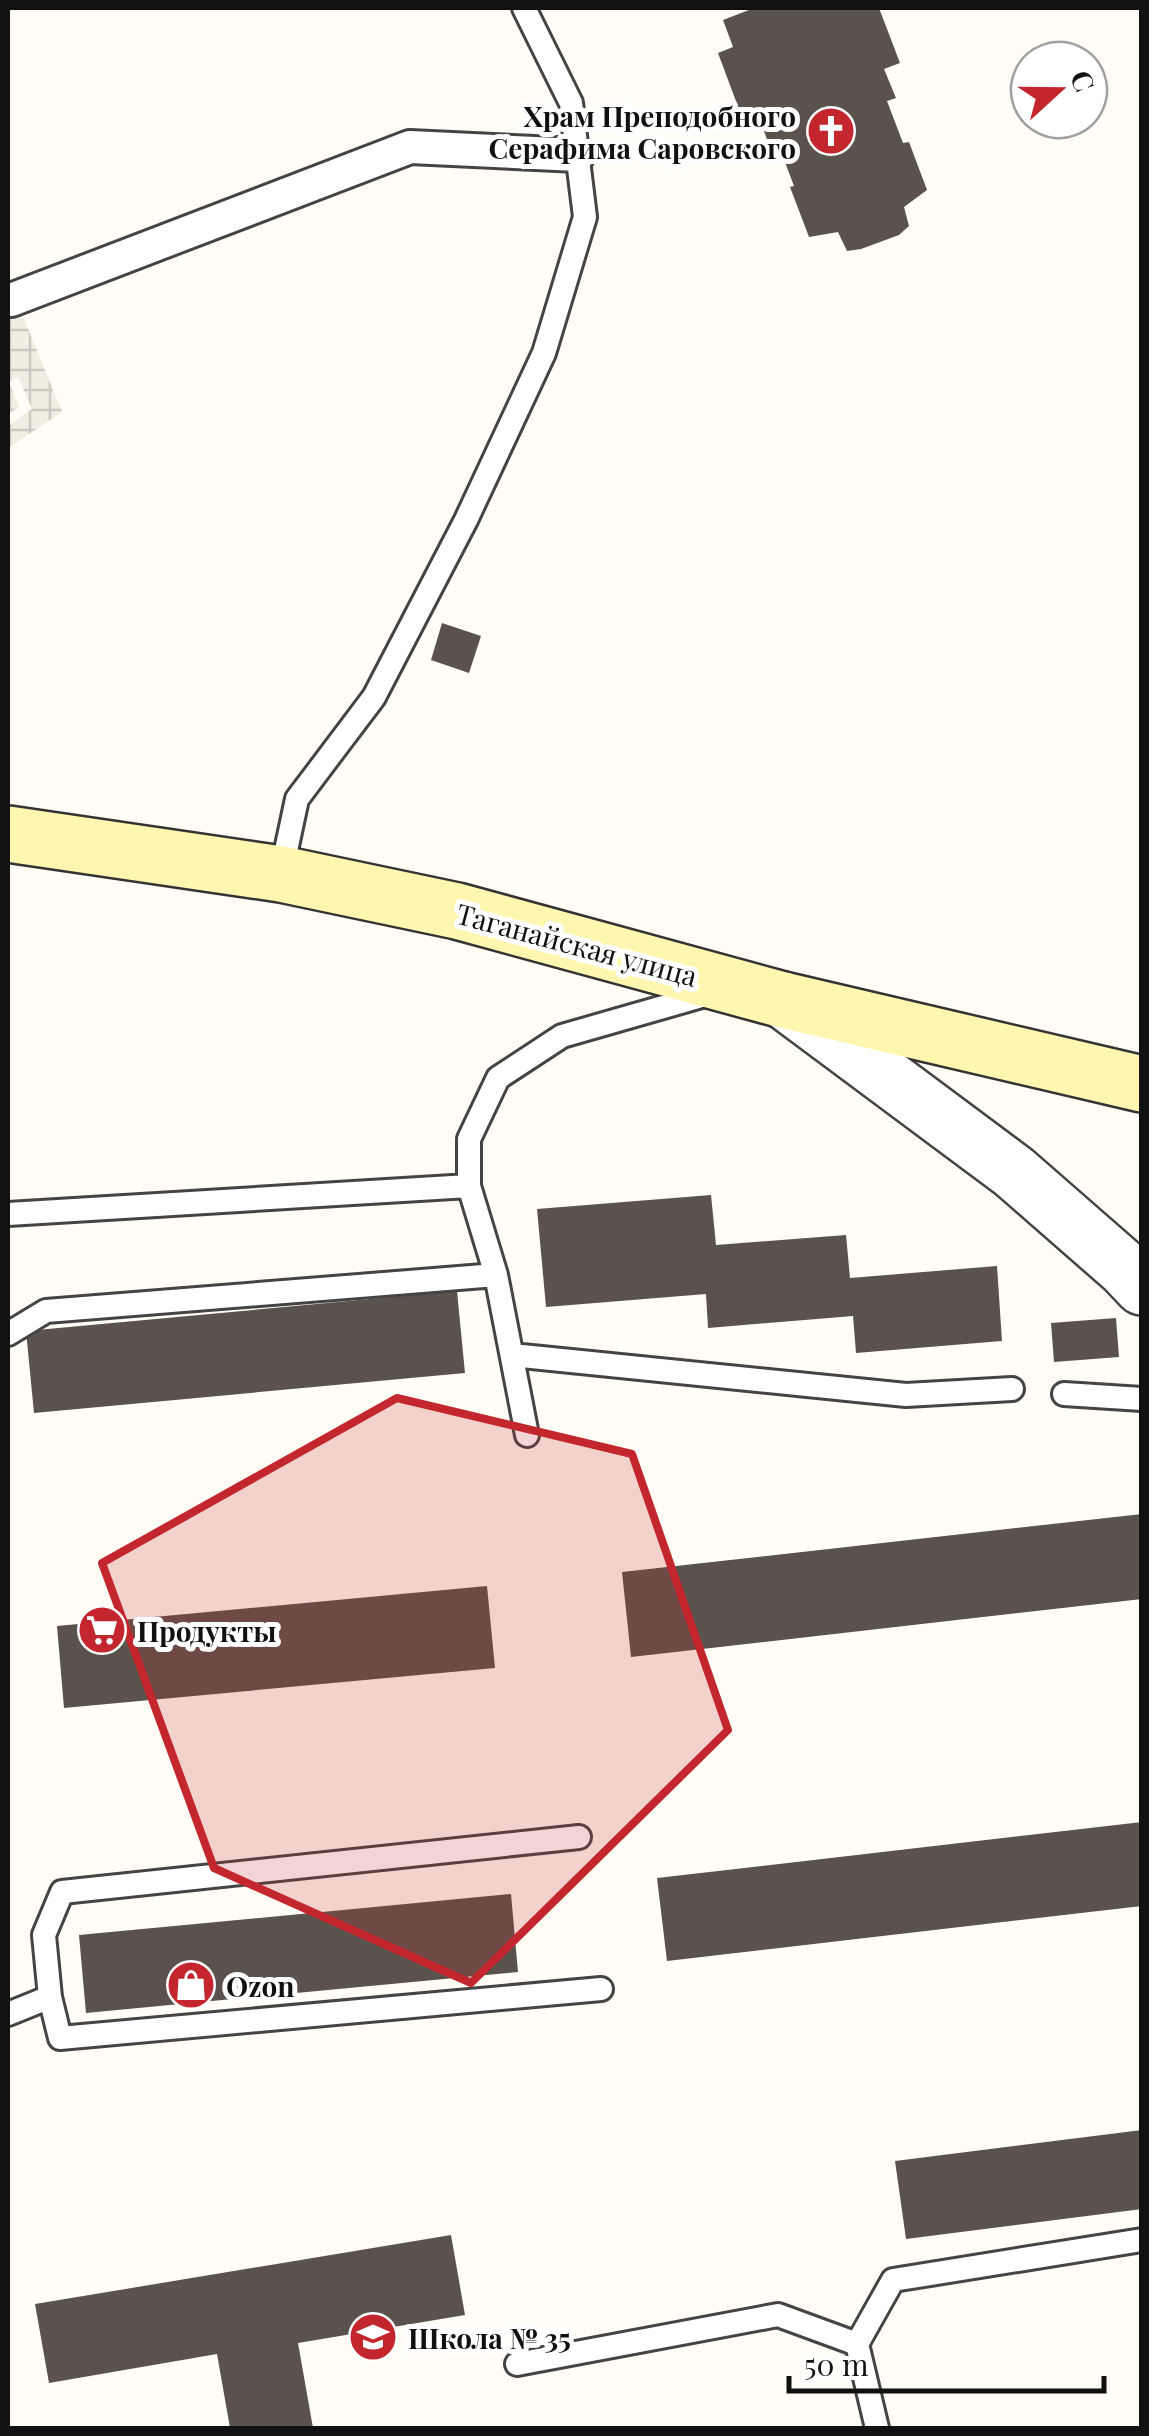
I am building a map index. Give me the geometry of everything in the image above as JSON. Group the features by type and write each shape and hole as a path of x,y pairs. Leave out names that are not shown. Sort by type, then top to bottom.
{"main road":[{"name":"Таганайская улица","path":"8,834 281,874 458,911 759,993 1142,1084"}],"street":[{"path":"11,300 410,148 578,155"},
{"path":"759,993 1014,1172 1136,1275"}],"lane":[{"path":"281,874 298,798 374,698 466,520 544,353 585,217 571,103 524,8"},
{"path":"527,1436 496,1275 470,1186 469,1139 498,1078 562,1036 759,993"},
{"path":"8,1214 470,1186"},
{"path":"8,1334 46,1311 496,1275"},
{"path":"512,1354 906,1395 1012,1389"},
{"path":"1064,1394 1142,1399"},
{"path":"579,1837 62,1892 44,1935 50,1997 60,2038 601,1989"},
{"path":"8,2014 50,1997"},
{"path":"876,2428 857,2344 893,2280 1142,2240"},
{"path":"516,2364 778,2315 857,2344"}],"highlighted area":[{"path":"397,1398 632,1454 728,1730 471,1983 214,1868 102,1563"}],"shaded area":[{"path":"8,280 62,412 8,448 8,426 32,409 18,377 9,382 19,407 8,414"}],"building":[{"name":"Храм Преподобного Серафима Саровского","path":"748,8 879,8 900,63 884,69 896,98 887,101 903,143 909,142 927,190 904,207 909,226 899,235 847,251 838,232 809,237 777,141 769,145 758,114 743,120 718,53 733,47 723,20"},
{"path":"442,623 481,636 469,673 431,660"},
{"path":"711,1195 716,1245 846,1235 850,1278 997,1266 1002,1341 856,1353 853,1316 708,1328 706,1294 546,1307 537,1209"},
{"path":"457,1291 465,1373 34,1413 26,1331"},
{"path":"1116,1318 1119,1357 1054,1362 1051,1323"},
{"path":"1142,1514 1142,1599 631,1657 622,1572"},
{"path":"487,1586 495,1668 64,1708 57,1626"},
{"path":"1142,1822 1142,1906 667,1961 657,1878"},
{"path":"511,1894 518,1972 86,2013 79,1935"},
{"path":"1142,2130 1142,2209 906,2239 895,2161"},
{"path":"451,2235 465,2315 298,2343 313,2428 230,2428 217,2354 49,2383 35,2304"}],"place":[{"name":"Храм Преподобного Серафима Саровского","path":"831,131"},
{"name":"Продукты","path":"102,1630"},
{"name":"Ozon","path":"191,1985"},
{"name":"Школа № 35","path":"373,2337"}]}
